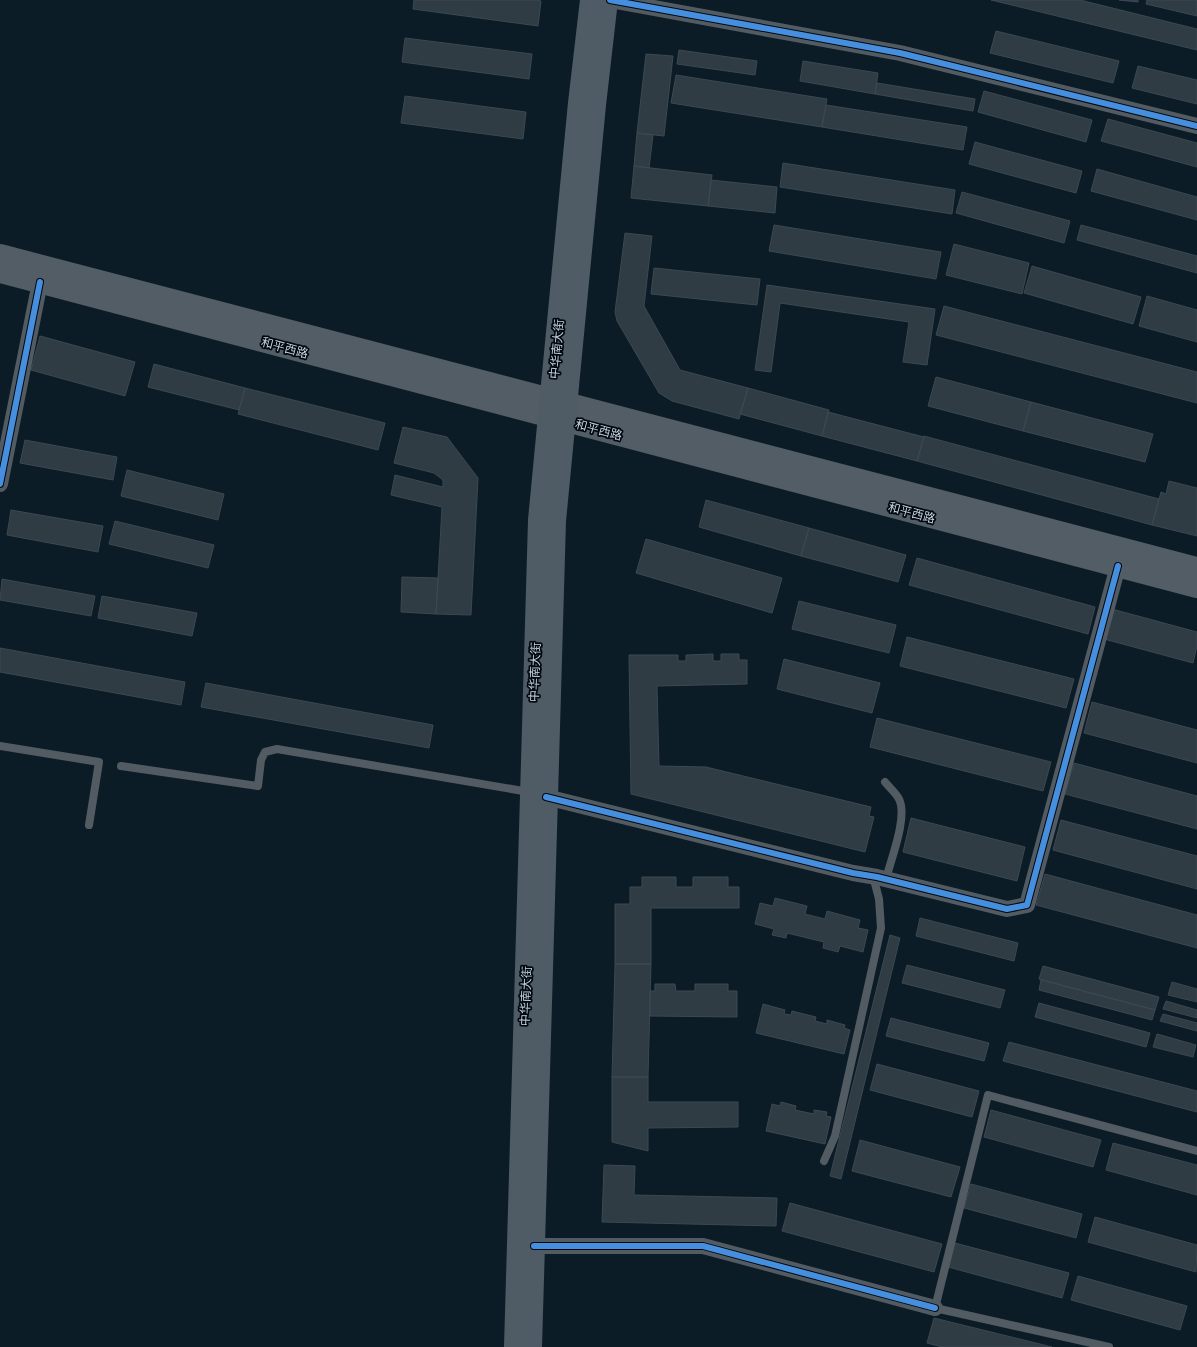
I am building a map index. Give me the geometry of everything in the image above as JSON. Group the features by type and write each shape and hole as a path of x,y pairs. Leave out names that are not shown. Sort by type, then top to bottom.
{"main road":[{"name":"中华南大街","path":"558,410 579,103 591,0"},
{"name":"中华南大街","path":"531,1347 534,1246 539,520 558,410 607,0"},
{"name":"和平西路","path":"0,255 1197,587"},
{"name":"和平西路","path":"0,272 1197,568"},
{"name":"中华南大街","path":"515,1347 538,794"}],"street":[{"path":"610,0 900,53 1197,126"},
{"path":"0,484 40,282"},
{"path":"538,794 853,873 1007,909 1027,904 1118,566"},
{"path":"534,1246 703,1246 935,1308"}],"lane":[{"path":"0,746 99,762 89,825"},
{"path":"122,766 258,786 262,760 265,752 277,749 538,794"},
{"path":"824,1161 835,1136 882,928 879,899 879,878 901,820 902,808 899,798 884,782"},
{"path":"1109,1347 935,1308 988,1095 1197,1151"}],"building":[{"path":"414,0 541,1 538,26 413,9"},
{"path":"991,0 1080,0 1197,29 1197,50"},
{"path":"1119,0 1138,0 1138,2"},
{"path":"1147,0 1197,0 1197,16 1146,4"},
{"path":"996,31 1119,61 1113,83 990,53"},
{"path":"405,38 532,54 529,79 402,62"},
{"path":"679,50 757,61 755,75 677,64"},
{"path":"646,54 673,56 664,136 637,133"},
{"path":"803,61 878,73 875,94 800,81"},
{"path":"1138,66 1197,80 1197,104 1132,88"},
{"path":"676,75 827,99 822,127 671,103"},
{"path":"877,83 975,99 973,111 875,94"},
{"path":"984,91 1092,120 1086,142 978,112"},
{"path":"405,96 526,112 523,139 401,123"},
{"path":"826,105 967,127 963,150 822,127"},
{"path":"1108,119 1197,143 1197,167 1101,141"},
{"path":"637,133 653,135 649,168 634,166"},
{"path":"975,142 1082,171 1076,193 969,164"},
{"path":"783,163 955,190 952,214 780,187"},
{"path":"634,166 712,175 708,206 631,198"},
{"path":"1097,169 1197,197 1197,220 1091,191"},
{"path":"711,180 777,187 775,213 708,206"},
{"path":"962,192 1070,221 1064,243 956,213"},
{"path":"774,225 941,252 936,279 769,251"},
{"path":"1081,225 1197,256 1197,273 1077,240"},
{"path":"625,233 652,236 644,306 680,370 748,388 739,419 672,401 659,393 617,321 615,312"},
{"path":"954,244 1029,263 1022,294 946,275"},
{"path":"1032,266 1141,297 1133,324 1024,293"},
{"path":"654,268 760,279 757,305 651,294"},
{"path":"767,285 935,309 927,365 903,362 909,322 780,303 771,372 755,370"},
{"path":"1147,296 1197,310 1197,342 1139,326"},
{"path":"944,306 1197,372 1197,403 936,335"},
{"path":"40,336 135,362 125,396 31,370"},
{"path":"154,364 245,388 239,410 148,387"},
{"path":"936,377 1031,402 1023,431 928,406"},
{"path":"245,388 385,423 378,450 238,414"},
{"path":"748,388 829,410 822,436 740,414"},
{"path":"1031,402 1153,434 1145,462 1023,431"},
{"path":"828,412 924,437 917,461 822,436"},
{"path":"403,427 447,437 478,478 471,615 436,614 442,507 391,495 395,475 443,487 443,480 434,473 394,463"},
{"path":"924,436 1159,499 1152,525 917,461"},
{"path":"25,440 117,457 113,480 20,463"},
{"path":"127,470 224,494 218,520 121,496"},
{"path":"1169,481 1197,488 1197,536 1152,525 1161,492 1166,494"},
{"path":"706,500 809,528 801,556 699,527"},
{"path":"11,510 103,526 98,552 7,535"},
{"path":"115,521 214,545 208,568 109,544"},
{"path":"809,528 906,555 898,582 801,556"},
{"path":"646,539 782,578 772,613 636,573"},
{"path":"917,558 1095,607 1088,634 909,585"},
{"path":"402,577 438,578 436,614 401,612"},
{"path":"2,579 95,596 91,616 0,600"},
{"path":"102,596 197,613 192,636 98,618"},
{"path":"799,601 896,625 889,653 792,629"},
{"path":"1112,609 1197,632 1197,646 1193,663 1104,639"},
{"path":"907,637 1074,679 1066,708 900,666"},
{"path":"0,648 185,682 181,705 0,672"},
{"path":"713,654 713,661 721,661 721,654 739,654 739,660 747,660 747,684 657,686 659,766 706,767 871,807 869,816 874,817 865,852 631,794 629,655 678,655 678,661 686,661 686,655"},
{"path":"784,659 880,683 872,713 777,689"},
{"path":"206,683 433,725 429,748 201,707"},
{"path":"1092,702 1197,730 1197,763 1084,733"},
{"path":"877,718 1051,762 1043,791 870,747"},
{"path":"1074,763 1197,796 1197,829 1065,794"},
{"path":"911,818 1025,847 1017,881 903,852"},
{"path":"1061,820 1197,856 1197,889 1053,850"},
{"path":"1045,874 1197,915 1197,948 1036,905"},
{"path":"642,877 676,877 676,887 693,887 693,877 728,877 728,887 739,887 739,908 651,908 651,964 615,964 615,904 630,904 630,887 642,887"},
{"path":"775,898 807,906 805,914 825,919 827,911 860,920 858,928 868,930 863,952 840,946 838,952 823,948 824,942 787,933 786,938 772,935 774,929 755,924 760,903 773,906"},
{"path":"920,918 1018,943 1014,961 916,936"},
{"path":"890,935 900,938 841,1179 830,1176"},
{"path":"615,964 651,964 648,1077 612,1077"},
{"path":"907,965 1005,990 1000,1008 902,983"},
{"path":"1043,966 1159,997 1155,1010 1039,979"},
{"path":"1041,980 1155,1010 1152,1020 1039,990"},
{"path":"1172,982 1197,989 1197,1002 1168,995"},
{"path":"655,984 675,984 676,991 695,991 695,984 728,984 728,991 737,991 737,1017 650,1016 650,991 655,991"},
{"path":"1166,1001 1197,1010 1197,1018 1163,1009"},
{"path":"1039,1003 1150,1033 1146,1047 1035,1017"},
{"path":"763,1004 785,1010 784,1014 791,1015 792,1011 816,1017 815,1021 827,1024 827,1020 845,1025 844,1028 850,1030 844,1054 756,1033"},
{"path":"1163,1014 1197,1023 1197,1031 1160,1021"},
{"path":"891,1018 989,1043 984,1061 886,1036"},
{"path":"1157,1034 1196,1045 1193,1057 1153,1047"},
{"path":"1009,1042 1197,1091 1197,1112 1003,1061"},
{"path":"877,1064 979,1091 972,1117 870,1090"},
{"path":"612,1077 648,1077 648,1102 738,1102 738,1127 648,1128 648,1151 612,1142"},
{"path":"781,1102 796,1106 795,1110 814,1114 814,1110 827,1112 826,1116 831,1117 825,1144 766,1131 772,1104 780,1106"},
{"path":"991,1110 1101,1140 1093,1167 984,1137"},
{"path":"860,1140 960,1167 951,1197 852,1171"},
{"path":"1113,1143 1197,1165 1197,1195 1106,1170"},
{"path":"604,1165 635,1166 634,1195 777,1198 776,1226 602,1222"},
{"path":"971,1184 1082,1214 1076,1238 964,1208"},
{"path":"790,1203 942,1244 934,1272 782,1231"},
{"path":"1095,1217 1197,1245 1196,1272 1088,1242"},
{"path":"955,1243 1069,1273 1062,1298 948,1267"},
{"path":"1078,1276 1187,1306 1180,1330 1071,1300"},
{"path":"934,1318 1052,1347 942,1347 927,1343"}],"cycle path":[{"path":"610,0 900,53 1197,126"},
{"path":"0,484 40,282"},
{"path":"546,797 853,873 877,877 1007,909 1027,905 1118,566"},
{"path":"534,1246 703,1246 935,1308"}]}
